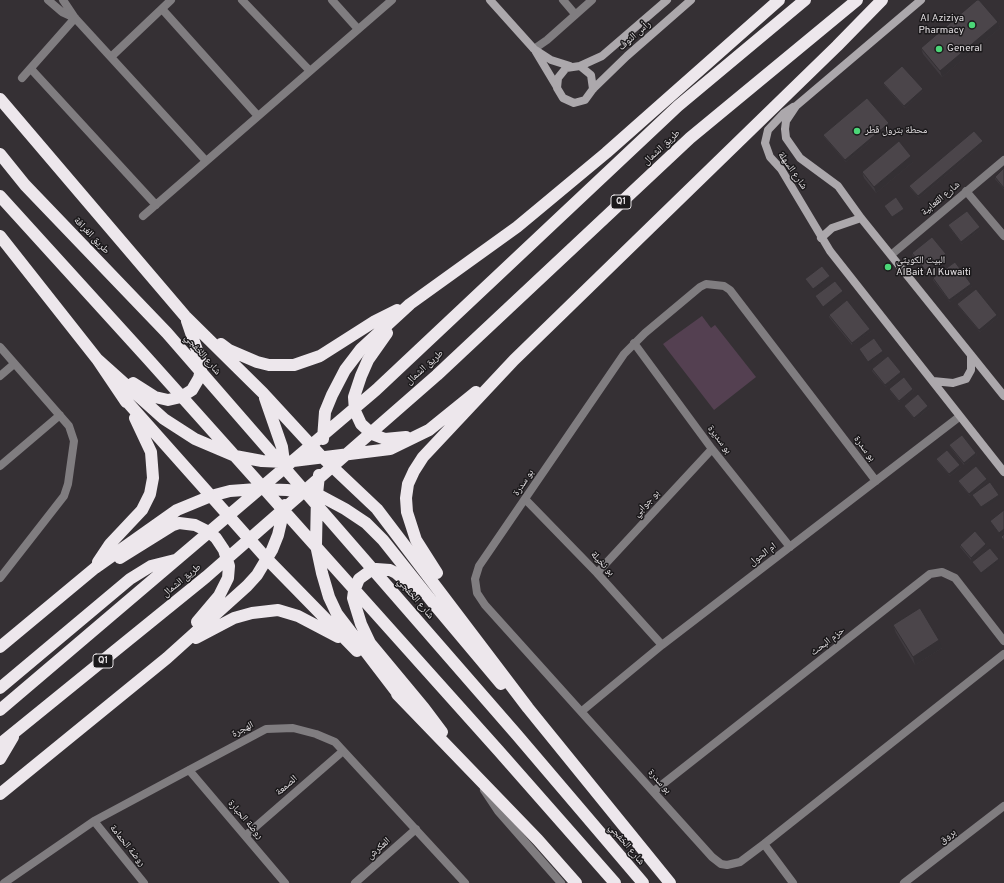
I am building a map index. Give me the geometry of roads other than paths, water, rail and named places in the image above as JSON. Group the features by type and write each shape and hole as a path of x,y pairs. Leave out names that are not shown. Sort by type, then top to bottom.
{"highway":[{"path":"402,699 337,614 322,573 317,549 315,527 325,412 338,381 361,349 410,304 522,222 606,153 779,0"},
{"name":"طريق الشمال","path":"0,710 376,390 678,106 805,0"},
{"name":"طريق الشمال","path":"0,744 206,578 437,375 690,138 858,0"},
{"path":"528,708 423,553 408,520 406,498 410,478 423,457 514,360 837,46 882,0"},
{"path":"0,99 185,316 263,393 322,457 358,490 381,514 528,708 670,883"},
{"name":"طريق الغرافة","path":"0,154 24,185 167,333"},
{"path":"0,196 148,359 615,883"},
{"path":"0,236 97,359 122,396 147,442 152,462 153,478 150,494 142,510 110,544 95,568"},
{"path":"185,316 230,350 243,357 263,364 288,365 320,356 375,321 410,304"},
{"path":"410,304 368,360 356,390 355,411 366,430 386,439 400,439 429,430"},
{"path":"97,359 156,397 168,400 181,397 192,390 199,378 202,365 185,316"},
{"name":"شارع الخفجي","path":"167,333 517,734 643,883"},
{"path":"97,359 164,419 195,439 235,456 262,461 284,462 390,449 429,430 514,360"},
{"path":"0,794 167,658 247,586 257,575 267,559 278,535 284,515 287,490 282,447 263,393"},
{"path":"122,396 267,559 538,840 576,883"},
{"path":"0,647 95,568 177,510 211,496 246,490 287,490 317,494 345,509 366,523 383,540 509,694 528,708"},
{"path":"95,568 118,559 173,524 179,523 202,528 216,538 224,550 229,566 225,588 167,658"},
{"path":"0,688 130,579 151,566 181,556"},
{"path":"438,609 396,573 390,570 376,569 370,571 359,579 354,591 354,604 370,643 424,708 469,770"},
{"path":"167,658 200,636 234,618 278,610 298,616 316,624 352,646"},
{"path":"0,759 16,732"}],"street":[{"path":"48,0 62,12 75,18"},
{"path":"63,0 75,18 206,161"},
{"path":"112,57 170,0"},
{"path":"242,0 310,71"},
{"path":"332,0 358,29"},
{"path":"143,216 392,0"},
{"path":"562,0 575,14"},
{"path":"534,49 547,40 592,0"},
{"name":"رأس النوف","path":"580,66 602,56 667,0"},
{"name":"رأس النوف","path":"593,89 627,56 692,0"},
{"path":"796,106 921,0"},
{"path":"494,1 534,49 563,98 574,103 585,100 593,89 591,75 580,66 570,66 551,60 534,49"},
{"path":"162,9 258,116"},
{"path":"22,78 75,18"},
{"path":"557,87 560,74 570,66"},
{"path":"31,69 156,205"},
{"name":"شارع السهلة","path":"796,106 786,121 785,129 790,145 804,161 838,186 861,218 1004,396"},
{"name":"شارع السهلة","path":"796,106 787,110 772,124 766,136 765,143 770,157 781,169 821,238 933,381 959,417 1004,472"},
{"name":"شارع القعابية","path":"891,255 1004,160"},
{"path":"966,191 1004,235"},
{"path":"821,238 832,228 861,218"},
{"name":"بو سدرة","path":"876,481 730,290 724,286 706,284 700,287 634,343 620,360 479,566 475,579 477,593 485,605 712,857 721,864 736,864 764,844 1004,654"},
{"name":"بو سديرة","path":"634,343 712,448 790,547"},
{"path":"0,347 60,415 69,426 74,436 66,490 61,502 0,578"},
{"path":"933,381 953,383 966,378 971,370 971,355"},
{"path":"0,376 14,364"},
{"path":"0,466 60,415"},
{"name":"ام الحول","path":"582,711 662,645 959,417"},
{"name":"بو جوابي","path":"597,573 712,448"},
{"name":"بو نخيلة","path":"525,499 597,573 662,645"},
{"name":"حزم البحث","path":"654,791 930,574 942,572 956,578 1004,641"},
{"name":"الهجرة","path":"4,883 94,822 189,770 266,729 293,728 316,734 335,742 465,883"},
{"name":"الصمعة","path":"245,836 343,751"},
{"name":"روضة الحبارة","path":"189,770 286,883"},
{"path":"469,770 498,811 561,883"},
{"name":"بروق","path":"904,883 1004,806"},
{"name":"روضة الحمامة","path":"94,822 144,883"},
{"name":"العكرش","path":"355,883 416,829"},
{"path":"764,844 794,883"}],"place":[{"name":"Al Aziziya Pharmacy","path":"972,25"},
{"name":"General","path":"939,49"},
{"name":"محطة بترول قطر","path":"857,131"},
{"name":"البيت الكويتي AlBait Al Kuwaiti","path":"888,267"}]}
